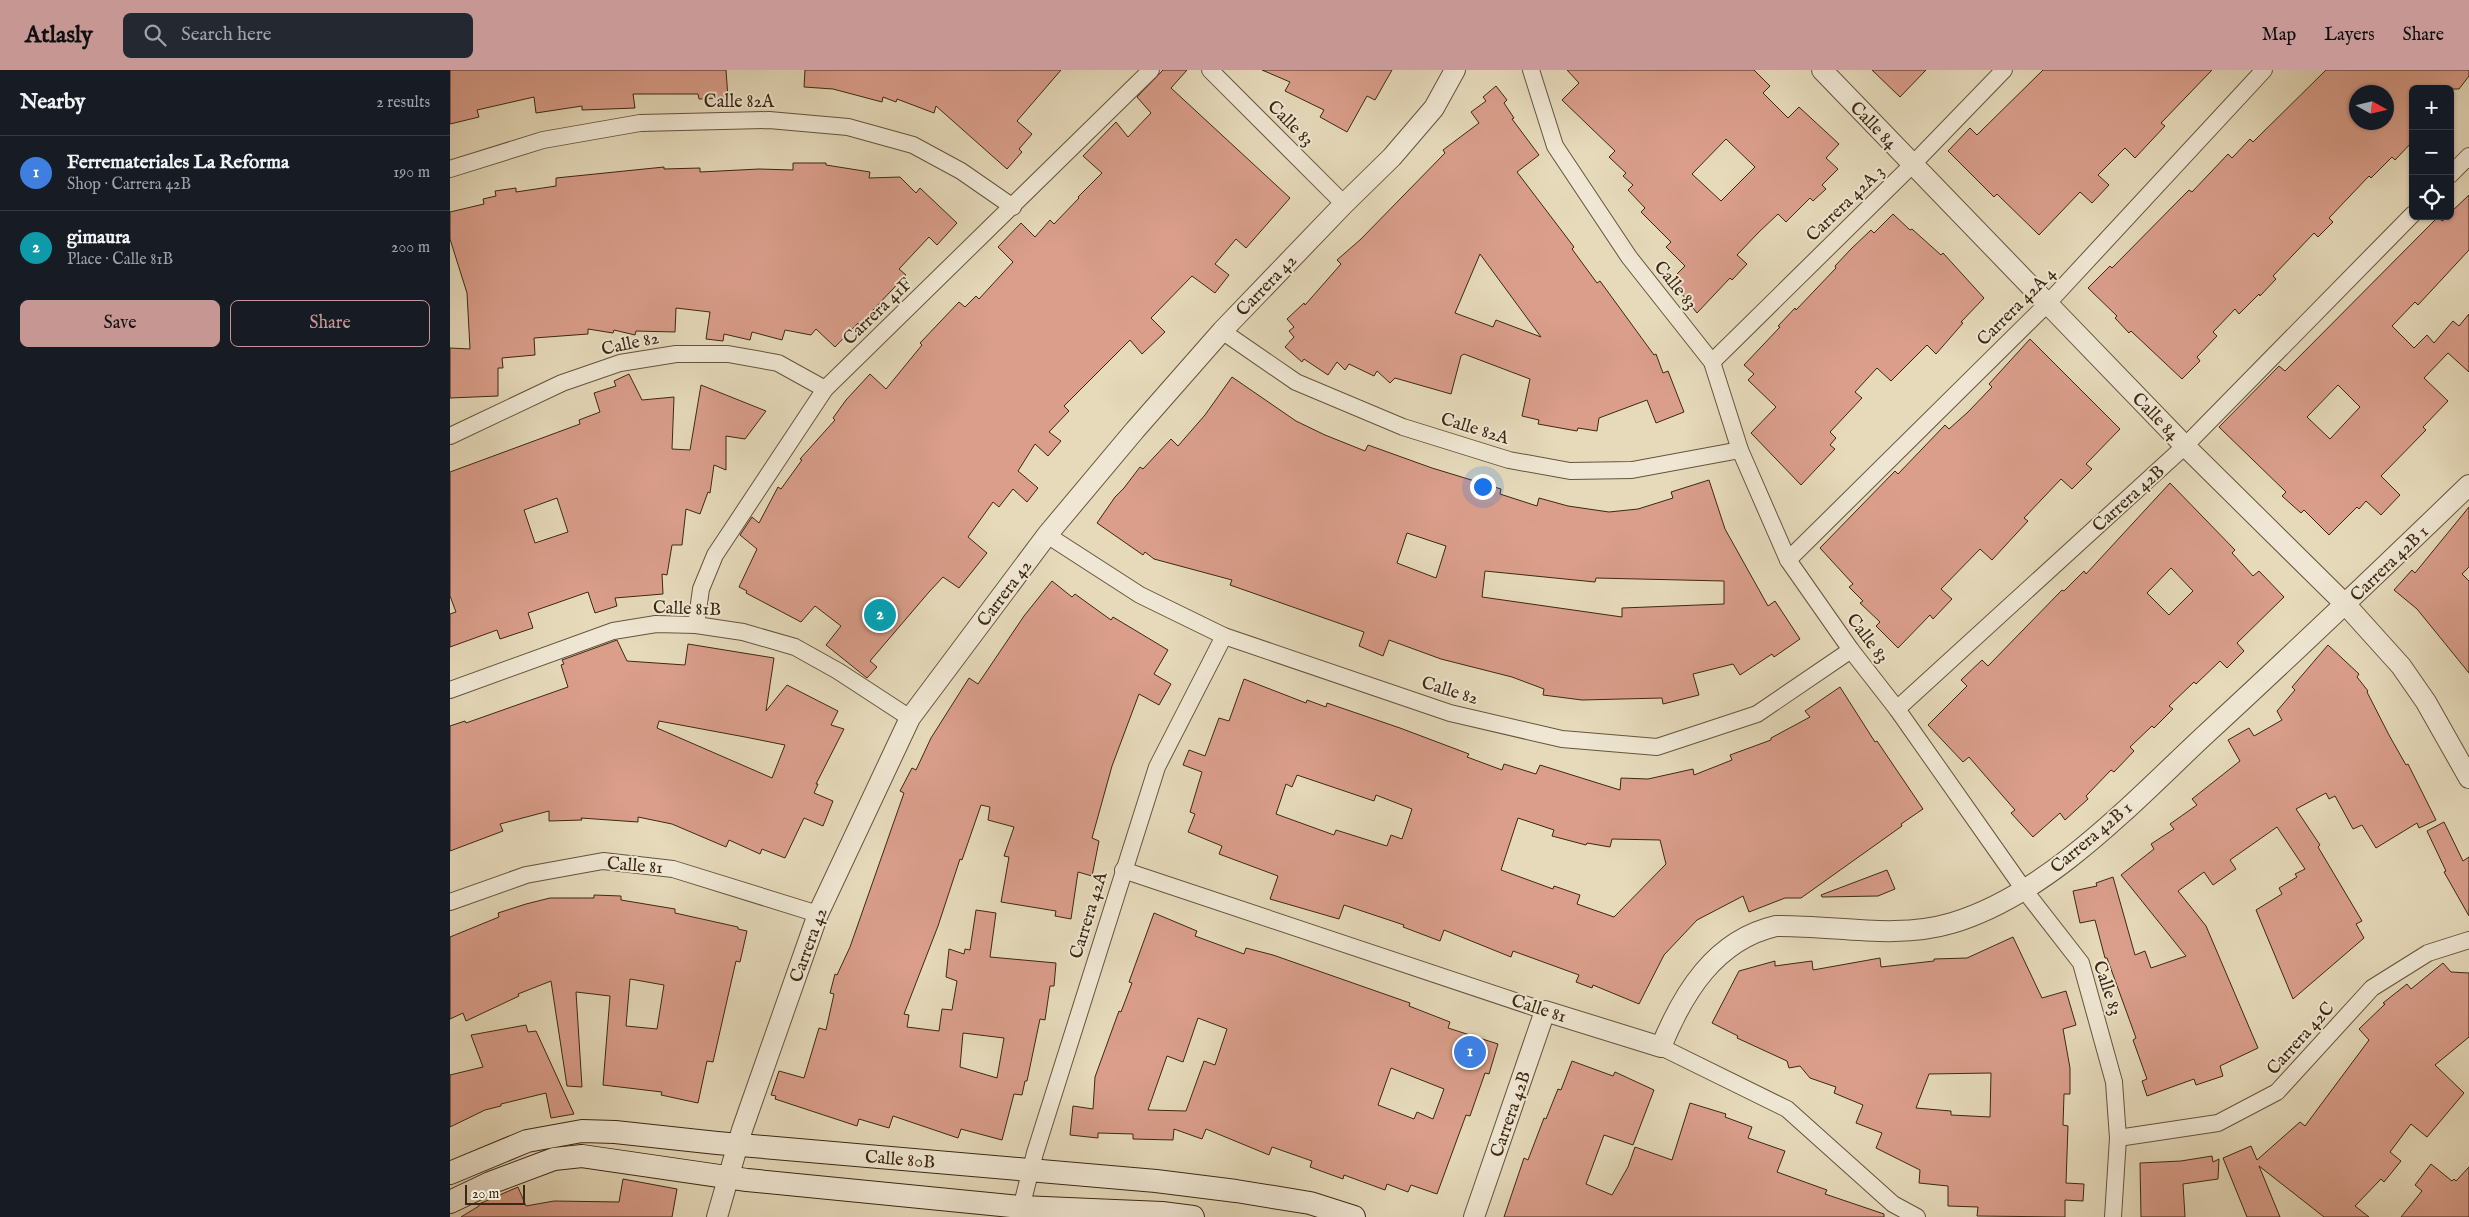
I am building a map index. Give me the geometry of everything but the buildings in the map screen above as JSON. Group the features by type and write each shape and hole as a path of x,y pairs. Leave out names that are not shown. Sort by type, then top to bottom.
{"main road":[{"name":"Calle 80B","path":"450,1172 527,1141 582,1131 615,1132 737,1145 1156,1181 1310,1203 1354,1217"},
{"name":"Calle 80B","path":"450,1202 490,1183 554,1159 582,1156 728,1178 1020,1212 1162,1213 1193,1217"}],"street":[{"name":"Carrera 41F","path":"696,625 701,589 715,555 825,389 1151,70"},
{"name":"Calle 83","path":"1210,70 1344,204"},
{"name":"Carrera 42","path":"718,1217 737,1145 818,914 910,718 1047,535 1135,430 1222,331 1392,157 1434,108 1455,70"},
{"name":"Calle 83","path":"1522,70 1536,91"},
{"name":"Calle 83","path":"1531,70 1536,91 1555,146 1628,258 1712,362 1740,450 1788,560 1851,650 1897,708 2025,891 2081,963 2114,1082 2118,1138 2113,1217"},
{"name":"Calle 84","path":"1822,70 2185,446 2346,604 2401,666 2426,702 2469,778"},
{"name":"Carrera 42A 3","path":"1712,362 1912,165 2004,70"},
{"name":"Carrera 42A 4","path":"1788,560 2048,304 2264,70"},
{"name":"Calle 82A","path":"450,169 543,140 640,122 769,120 848,127 913,145 961,171 1013,207"},
{"path":"2454,171 2469,156"},
{"name":"Carrera 42B","path":"1897,708 2185,446 2409,218"},
{"name":"Calle 82A","path":"1222,331 1296,382 1403,427 1509,460 1570,471 1632,470 1740,450"},
{"name":"Calle 82","path":"450,436 562,383 620,363 676,354 728,354 778,363 825,389"},
{"name":"Carrera 42B 1","path":"1661,1047 1676,1012 1693,983 1714,961 1756,933 1776,926 1908,932 1930,929 1989,910 2025,891 2096,835 2346,604 2469,485"},
{"name":"Calle 82","path":"1047,535 1140,595 1224,636 1450,713 1562,739 1657,747 1757,714 1851,650"},
{"name":"Calle 81B","path":"450,690 613,632 656,624 696,625 743,632 795,647 838,671 910,718"},
{"name":"Carrera 42A","path":"1020,1212 1030,1171 1123,870 1157,767 1224,636"},
{"name":"Calle 81","path":"450,902 526,875 603,861 673,869 818,914"},
{"name":"Calle 81","path":"1123,870 1545,1011 1661,1047 1787,1109 1893,1204 1917,1217"},
{"name":"Carrera 42C","path":"2118,1138 2218,1123 2277,1092 2372,988 2428,953 2469,940"},
{"name":"Carrera 42B","path":"1474,1217 1545,1011"}],"place":[{"name":"gimaura","path":"880,615"},
{"name":"Ferremateriales La Reforma","path":"1470,1052"}]}
